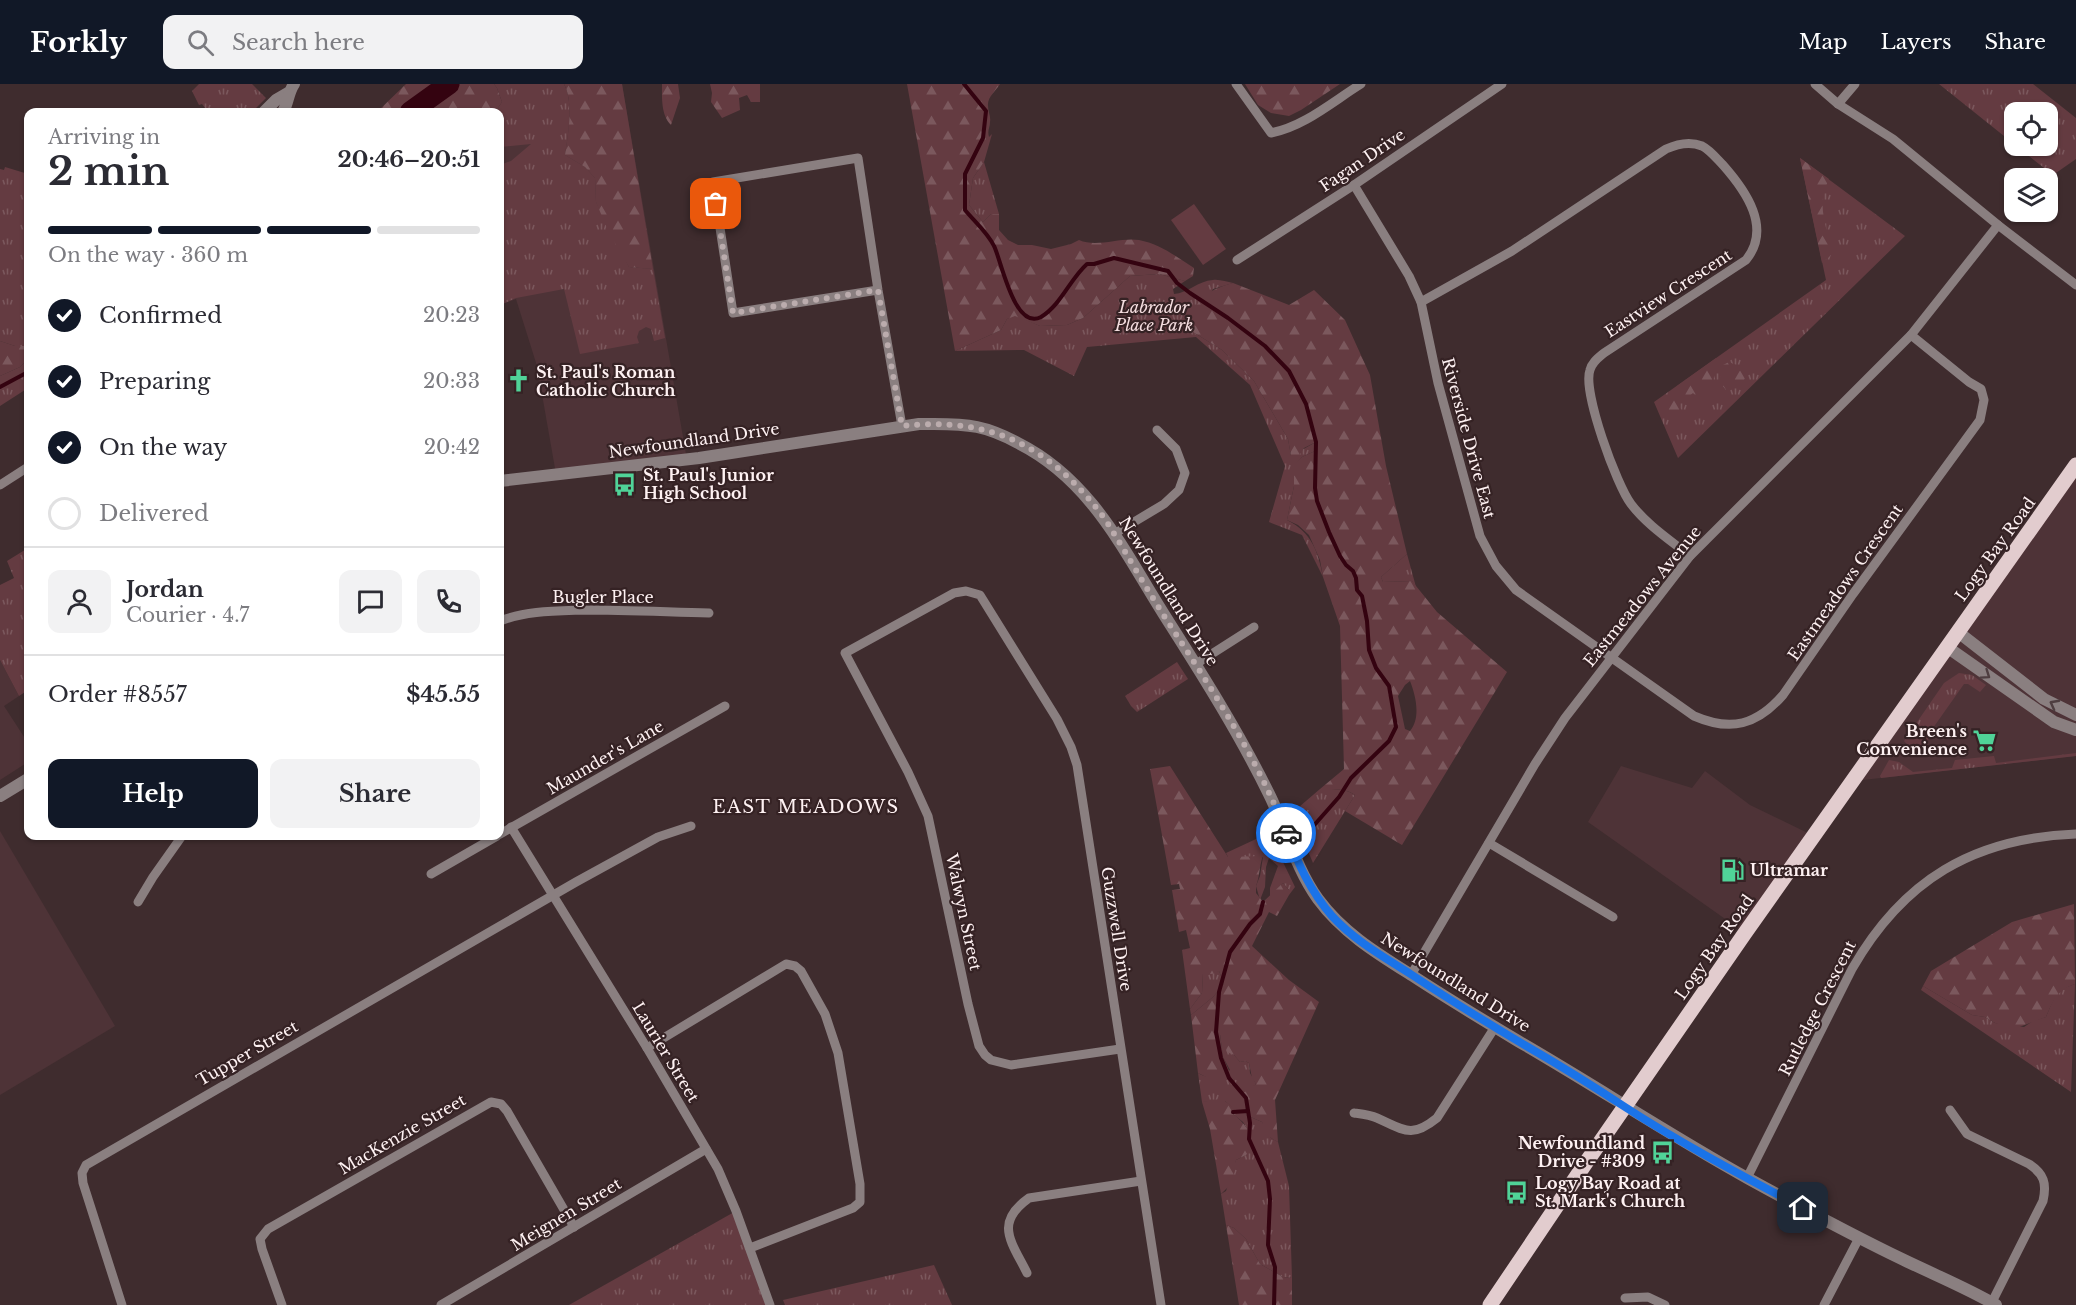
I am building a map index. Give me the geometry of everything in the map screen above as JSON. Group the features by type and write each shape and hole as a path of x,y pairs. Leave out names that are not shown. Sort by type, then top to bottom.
{"main road":[{"name":"Logy Bay Road","path":"1490,1305 1625,1107 2076,465"}],"street":[{"path":"1236,84 1271,133 1286,130 1304,121 1360,84"},
{"name":"Fagan Drive","path":"1237,260 1354,185 1502,84"},
{"path":"1815,84 1838,104 1893,140 2076,285"},
{"path":"1838,104 1855,84"},
{"path":"268,108 291,89"},
{"path":"285,108 291,89"},
{"name":"Eastview Crescent","path":"1421,302 1512,251 1666,149 1677,144 1691,143 1703,147 1715,156 1736,180 1753,208 1757,232 1754,250 1746,260 1604,353 1589,371 1588,383 1610,460 1631,504 1690,556"},
{"path":"878,290 733,313 713,183 858,158 902,426"},
{"name":"Riverside Drive East","path":"1354,185 1409,276 1421,302 1432,358 1454,444 1480,536 1490,555 1505,579 1516,590 1611,658"},
{"name":"Eastmeadows Avenue","path":"1411,975 1535,764 1565,718 1690,556 1911,335 1998,225"},
{"name":"Eastmeadows Crescent","path":"1611,658 1694,716 1710,723 1732,725 1755,720 1772,708 1980,420 1984,400 1981,389 1911,335"},
{"name":"Newfoundland Drive","path":"504,481 699,458 902,426 945,424 976,427 997,433 1023,446 1047,460 1076,484 1114,534 1196,664 1248,753 1276,810 1303,876 1333,917 1354,937 1379,956 1495,1028 1747,1178 1859,1238 1994,1304"},
{"path":"1114,534 1164,504 1179,490 1185,473 1176,449 1157,430"},
{"path":"0,485 24,470"},
{"name":"Walwyn Street","path":"966,591 943,598 845,653 908,772 928,816 970,1013 979,1046 985,1055 991,1060 1011,1065 1120,1049"},
{"name":"Guzzwell Drive","path":"966,591 980,595 989,607 1057,719 1071,747 1080,782 1161,1305"},
{"name":"Bugler Place","path":"504,620 534,613 565,611 636,610 709,613"},
{"path":"1196,664 1254,627"},
{"path":"1958,632 2044,699 2076,715"},
{"path":"1947,647 2047,717 2076,730"},
{"name":"Maunder's Lane","path":"504,831 725,706"},
{"path":"0,796 24,781"},
{"path":"552,896 658,837 691,826"},
{"name":"Laurier Street","path":"511,827 647,1048 706,1149 728,1190 770,1305"},
{"name":"Rutledge Crescent","path":"1747,1178 1852,969 1866,943 1885,919 1935,874 1982,851 2021,839 2076,834"},
{"path":"138,902 179,840"},
{"name":"Maunder's Lane","path":"431,874 489,840"},
{"path":"1489,843 1613,917"},
{"name":"Tupper Street","path":"122,1305 83,1183 82,1173 86,1165 552,896"},
{"path":"647,1048 786,964 795,966 801,971 825,1014 838,1053 860,1184 860,1202 853,1208 750,1248"},
{"path":"1354,1113 1375,1117 1403,1130 1424,1129 1437,1118 1495,1028"},
{"name":"MacKenzie Street","path":"282,1305 260,1239 268,1229 491,1102 501,1104 507,1111 574,1227"},
{"path":"1950,1110 1967,1134 2029,1164 2038,1170 2046,1184 2043,1201 1994,1304"},
{"name":"Meignen Street","path":"441,1305 706,1149"},
{"path":"1028,1273 1011,1241 1008,1223 1015,1208 1029,1198 1141,1181"},
{"path":"1824,1305 1859,1238"},
{"path":"1625,1298 1648,1297 1665,1305"}],"shaded area":[{"path":"622,84 687,460 556,474 537,366 516,299 504,304 504,121"},
{"path":"2076,465 2076,756 1854,781"},
{"path":"0,660 19,696 4,706 24,737 24,765 0,780"},
{"path":"1621,766 1692,788 1705,771 1750,805 1814,836 1745,933 1588,822"},
{"path":"0,831 115,1026 0,1095"}],"green space":[{"path":"199,84 252,84 266,98 256,108 205,108 202,104 199,105 192,91"},
{"path":"406,84 494,84 502,102 498,108 381,108"},
{"path":"494,84 564,84 570,109 565,155 585,167 595,178 596,202 629,267 653,269 665,338 654,341 651,329 646,327 639,331 637,337 639,343 580,354 564,289 516,298 504,303 504,164 511,161 531,144 504,147 504,108 498,108 502,102"},
{"path":"564,84 622,84 653,269 629,267 609,233 596,202 595,178 585,167 565,155 570,109"},
{"path":"662,84 678,84 680,98 671,125 664,111"},
{"path":"710,84 760,84 760,102 751,102 747,95 739,98 740,110 722,118 711,102"},
{"path":"907,84 1000,84 988,103 989,137 992,134 984,162 973,178 969,205 983,222 991,214 999,214 999,230 1008,240 1018,245 1051,249 1079,240 1101,243 1139,240 1175,255 1194,268 1193,276 1185,281 1159,274 1130,276 1083,318 1067,325 1040,326 1015,316 1007,319 1001,330 955,351"},
{"path":"1245,84 1340,84 1289,116 1271,113 1258,105"},
{"path":"1939,84 2033,84 2056,102 2004,102 2004,136"},
{"path":"2058,104 2076,118 2076,159 2058,172 2058,168 2044,168 2029,156 2058,156"},
{"path":"1800,158 1905,236 1678,458 1654,402 1826,280"},
{"path":"1800,158 1829,179 1823,209 1830,256 1822,263"},
{"path":"984,162 999,214 991,214 983,222 969,205 973,178"},
{"path":"5,167 24,173 24,346 15,346 0,341 0,169 4,170"},
{"path":"1194,204 1226,249 1203,265 1171,220"},
{"name":"Labrador Place Park","path":"1159,274 1185,281 1173,289 1174,294 1208,281 1233,283 1213,289 1193,332 1222,350 1254,381 1288,439 1291,456 1316,442 1315,451 1302,457 1294,465 1294,486 1287,520 1308,537 1319,559 1323,577 1302,535 1269,522 1285,466 1250,385 1196,337 1087,347 1074,376 1024,350 955,351 1001,330 1007,319 1015,315 1040,326 1067,325 1083,318 1130,276"},
{"path":"1233,283 1289,305 1314,290 1345,320 1370,375 1386,466 1407,554 1381,577 1383,582 1412,581 1437,612 1507,672 1402,845 1345,811 1355,795 1343,790 1320,789 1344,769 1340,626 1323,577 1320,560 1309,535 1298,525 1287,520 1294,486 1294,464 1315,451 1316,442 1304,448 1299,456 1291,456 1288,439 1254,381 1222,350 1193,332 1188,319 1197,305 1211,291","holes":["1410,681 1416,700 1415,720 1410,731 1405,729 1398,696"]},
{"path":"0,341 15,346 24,346 24,363 0,376"},
{"path":"1716,358 1713,386 1708,398 1701,401 1693,393 1678,405 1683,412 1668,413 1668,406 1677,386"},
{"path":"1729,362 1736,365 1738,371 1751,369 1740,386 1726,390 1719,381 1723,365"},
{"path":"24,363 24,391 0,406 0,376"},
{"path":"24,550 24,693 19,696 0,660 0,585 14,578 7,561"},
{"path":"1407,554 1416,587 1412,581 1383,582 1381,577"},
{"path":"1177,662 1188,679 1137,712 1125,696"},
{"path":"1959,673 1972,675 1986,685 1980,692 1964,684 1928,735 1928,746 1925,749 1912,750 1904,741 1944,683"},
{"path":"2076,753 2076,756 1881,778 1880,776 1889,760 1899,762 1913,772 1952,768 1955,760 1994,756 1996,763"},
{"path":"1170,766 1228,857 1263,856 1256,893 1263,902 1283,883 1289,890 1289,895 1277,916 1269,912 1252,946 1289,980 1319,1002 1275,1100 1278,1142 1267,1134 1262,1122 1246,1115 1244,1098 1240,1094 1247,1091 1248,1086 1256,1084 1252,1078 1249,1063 1240,1062 1234,1055 1227,1052 1225,1046 1232,1035 1220,1035 1223,1057 1230,1073 1225,1074 1222,1080 1212,1080 1198,1073 1191,1015 1213,997 1224,984 1219,971 1212,974 1203,973 1202,993 1190,1009 1182,950 1190,948 1186,930 1179,932 1172,890 1180,889 1179,884 1171,885 1150,769"},
{"path":"1320,789 1343,790 1355,795 1313,863 1292,813"},
{"path":"1269,833 1295,887 1289,895 1289,890 1283,883 1270,897 1270,888 1278,866 1269,858 1265,887 1260,900 1256,886 1263,857 1228,857 1226,853"},
{"path":"2074,904 2075,984 2060,993 2046,1017 2014,1029 1985,1017 1972,1015 1923,986 1931,971 2012,922"},
{"path":"1219,971 1224,984 1213,997 1191,1015 1190,1009 1202,993 1203,973"},
{"path":"2075,984 2071,1092 1921,990 1923,986 1972,1015 1985,1017 1995,1023 2024,1027 2046,1017 2059,992"},
{"path":"1220,1034 1232,1035 1234,1055 1240,1062 1249,1063 1250,1073 1256,1084 1246,1098 1246,1115 1262,1122 1271,1138 1278,1142 1289,1186 1292,1278 1283,1277 1260,1264 1246,1239 1234,1228 1226,1225 1221,1194 1226,1191 1236,1160 1246,1155 1251,1135 1243,1122 1233,1114 1233,1108 1225,1101 1202,1102 1198,1073 1214,1077 1230,1070 1223,1057"},
{"path":"1220,1099 1234,1108 1233,1114 1246,1128 1254,1146 1246,1155 1236,1160 1233,1182 1221,1194 1210,1129 1202,1102"},
{"path":"736,1211 770,1305 569,1305"},
{"path":"1226,1225 1234,1228 1246,1239 1260,1264 1283,1277 1292,1278 1292,1305 1239,1305"},
{"path":"934,1265 952,1305 785,1305 783,1300"}],"waterway":[{"path":"416,108 449,84"},
{"path":"964,84 986,111 983,138 965,174 965,210 991,241 1010,292 1023,314 1032,319 1048,312 1087,264 1114,258 1168,271 1177,283 1265,346 1289,371 1306,404 1316,442 1317,501 1340,556 1356,578 1357,590 1362,596 1367,621 1369,650 1376,668 1389,686 1396,727 1389,741 1351,778 1339,797 1309,831"},
{"path":"0,387 24,374"},
{"path":"1263,902 1260,914 1230,952 1219,992 1216,1032 1221,1058 1229,1078 1246,1098 1250,1123 1249,1139 1268,1181 1270,1199 1268,1245 1275,1267 1274,1305"},
{"path":"1233,1112 1248,1111"}],"way so far":[{"path":"716,204 733,313 878,290 902,426 945,424 976,427 997,433 1032,450 1076,484 1105,519 1196,664 1248,753 1286,833"}],"place":[{"name":"St. Paul's Roman Catholic Church","path":"518,381"},
{"name":"St. Paul's Junior High School","path":"625,484"},
{"name":"Breen's Convenience","path":"1985,740"},
{"name":"Ultramar","path":"1732,870"},
{"name":"Newfoundland Drive - #309","path":"1663,1152"},
{"name":"Logy Bay Road at St. Mark's Church","path":"1517,1192"}],"district":[{"name":"EAST MEADOWS","path":"806,807"}],"route":[{"path":"1286,833 1303,876 1318,898 1333,917 1354,937 1379,956 1609,1095 1625,1107 1803,1208"}]}
